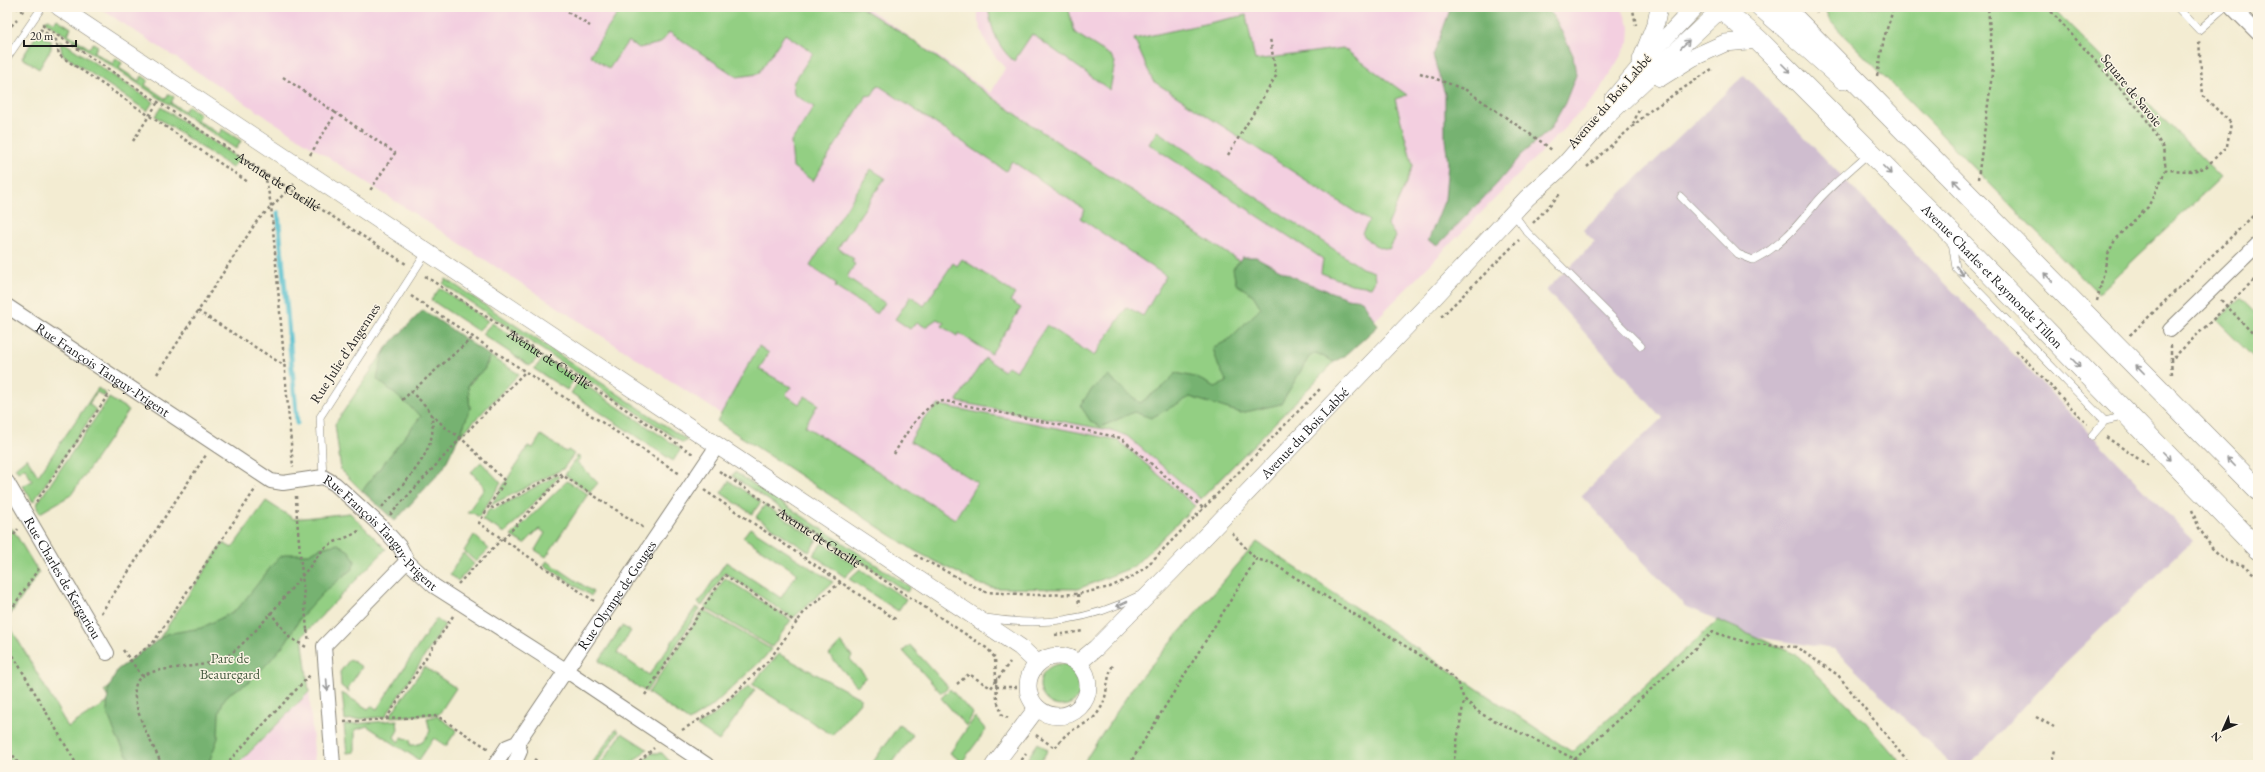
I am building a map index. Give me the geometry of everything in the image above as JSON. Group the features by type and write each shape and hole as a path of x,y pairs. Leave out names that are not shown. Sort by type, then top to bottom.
{"main road":[{"name":"Avenue Charles et Raymonde Tillon","path":"1722,7 1758,40 1870,152 2258,549"},
{"path":"1782,7 1799,16 1931,157 2258,490"}],"street":[{"name":"Avenue de Cucillé","path":"59,7 974,617 1020,648 1037,663"},
{"path":"1636,82 1656,22 1659,7"},
{"name":"Avenue du Bois Labbé","path":"1078,663 1156,587 1428,304 1527,198 1560,169 1608,116 1695,7"},
{"name":"Avenue du Bois Labbé","path":"1636,82 1722,7"},
{"path":"1759,7 1931,157"},
{"path":"2232,7 2258,33"},
{"name":"Avenue du Bois Labbé","path":"1636,82 1725,43 1758,40"},
{"path":"2170,330 2258,244"},
{"name":"Rue François Tanguy-Prigent","path":"7,306 275,483 294,482 323,477 346,492 400,547 407,560 434,586 567,671 707,765"},
{"name":"Rue Olympe de Gouges","path":"497,761 507,747 517,744 657,537 716,446"},
{"name":"Rue Charles de Kergariou","path":"7,482 107,653"},
{"path":"333,765 324,646 407,560"},
{"path":"1062,656 1078,663 1087,679 1088,689 1080,706 1073,712 1059,716 1045,714 1037,708 1030,699 1027,688 1028,678 1037,663 1044,658 1062,656"},
{"path":"994,765 1037,708"},
{"name":"Rue Olympe de Gouges","path":"514,765 520,752 517,744"}],"lane":[{"path":"7,58 42,7"},
{"path":"2177,7 2198,30 2225,7"},
{"path":"1681,197 1738,254 1753,260 1770,252 1809,214 1816,203 1870,152"},
{"path":"1513,213 1527,232 1641,346"},
{"path":"1951,234 1956,268 2105,421"},
{"name":"Rue Julie d'Angennes","path":"323,477 320,417 426,253"},
{"path":"2094,434 2105,421 2127,416"},
{"path":"974,617 1001,621 1060,621 1106,611 1156,587"}],"path":[{"name":"Avenue de Cucillé","path":"16,7 32,21 415,270 988,649 995,658 997,700 1002,715 1022,726 1055,748 1067,734 1085,725 1094,718 1104,701 1107,679 1113,665"},
{"path":"565,7 566,11 590,26"},
{"path":"1876,79 1886,31 1894,7"},
{"path":"1978,181 1993,67 1988,7"},
{"name":"Square de Savoie","path":"2047,7 2144,116 2163,148 2166,170"},
{"path":"7,30 21,16 32,21 56,40 59,55 248,182"},
{"path":"2097,302 2108,254 2116,238 2148,207 2166,170 2192,171 2205,168 2227,146 2231,123 2203,96 2198,30"},
{"path":"1228,155 1276,76 1270,38"},
{"path":"1633,125 1673,94 1716,67"},
{"path":"1420,73 1466,90 1543,143 1553,152"},
{"path":"283,77 394,153 370,192"},
{"path":"133,141 158,102"},
{"path":"303,170 310,159 311,153 336,113"},
{"path":"305,150 317,157"},
{"path":"265,173 271,205 307,630"},
{"path":"363,188 376,196"},
{"path":"157,374 257,221 271,205 290,189"},
{"path":"2129,335 2258,211"},
{"path":"2173,377 2171,360 2258,276"},
{"path":"402,290 524,373 898,621"},
{"path":"2211,290 2258,338"},
{"path":"198,311 285,366"},
{"path":"402,400 472,338"},
{"path":"2014,348 2094,434 2155,470"},
{"path":"162,765 137,709 134,693 138,680 142,676 156,671 215,663 243,643 326,547 376,522 524,373"},
{"path":"27,516 118,380"},
{"path":"410,392 431,414 446,428 461,438 505,481 479,523 608,610"},
{"path":"894,454 914,422 938,401 945,401 1120,438 1204,508"},
{"path":"376,522 423,459 431,435 431,414"},
{"path":"92,626 214,443"},
{"path":"489,506 493,508 559,473 657,537"},
{"path":"142,676 129,661 153,643 264,476"},
{"path":"457,585 563,476"},
{"path":"2191,506 2199,528 2212,548 2226,561 2243,565 2258,576"},
{"path":"1231,532 1256,559 1278,566 1447,672 1456,682 1464,699 1480,714 1575,759"},
{"path":"908,550 985,592 1036,595 1078,594 1110,586 1132,577 1156,557"},
{"path":"7,616 49,553"},
{"path":"1129,765 1256,559"},
{"path":"645,695 725,575 796,622"},
{"path":"686,728 715,710 734,694 768,660 805,611 841,582"},
{"path":"1078,594 1078,600"},
{"path":"386,719 460,603"},
{"path":"270,612 289,637 310,649"},
{"path":"1569,765 1713,632 1752,644 1796,647 1838,675 1910,765"},
{"path":"7,645 77,765"},
{"path":"957,684 969,674 992,688 1010,662"},
{"path":"225,765 313,672"},
{"path":"996,686 1027,688"},
{"path":"1452,765 1464,699"},
{"path":"330,723 437,716 497,761"},
{"path":"2036,717 2054,727"},
{"path":"7,745 19,765"},
{"path":"2051,765 2055,750"},
{"path":"635,765 649,751"},
{"path":"1573,765 1575,759"}],"shaded area":[{"path":"98,7 866,7 991,93 1005,68 993,54 985,40 978,21 978,7 1621,7 1630,27 1629,42 1598,94 1339,357 1198,503 1133,567 1078,589 980,583"},
{"path":"1744,75 2193,540 2063,665 1970,765 1952,765 1834,649 1750,636 1744,642 1718,620 1685,606 1581,496 1662,418 1546,290 1595,242 1583,230"},
{"path":"309,692 315,765 237,765 286,715"}],"green space":[{"path":"622,7 860,7 908,37 1030,124 1279,287 1339,357 1201,499 1127,436 1114,431 958,402 957,400 985,358 1004,371 1008,366 1016,371 1047,325 1094,356 1127,307 1143,316 1166,276 1080,218 1085,210 1012,161 1006,171 878,85 872,95 866,96 813,181 793,167 791,142 814,107 794,94 793,83 813,53 785,34 758,74 737,77 669,32 661,43 639,48 628,41 609,69 590,55"},
{"path":"988,7 1068,7 1075,33 1111,56 1115,62 1110,90 1032,34 1014,61 1003,50 996,37"},
{"path":"1451,7 1546,7 1557,22 1573,55 1576,75 1565,103 1550,130 1524,152 1496,185 1438,245 1428,241 1445,199 1448,163 1445,139 1445,94 1433,56"},
{"path":"1824,7 2052,7 2221,177 2098,294 1830,21"},
{"path":"1246,15 1255,60 1343,48 1407,95 1395,99 1413,166 1388,225 1396,237 1389,249 1367,240 1362,233 1369,221 1153,81 1134,39"},
{"path":"49,19 54,23 57,19 71,28 68,34 89,48 93,43 98,46 94,52 113,64 116,58 122,63 119,68 139,81 142,76 148,80 145,85 166,99 169,94 174,97 171,103 184,111 188,106 200,114 197,120 219,134 222,129 241,141 236,149 44,21"},
{"path":"38,33 51,41 51,49 39,69 22,58"},
{"path":"60,40 153,102 147,111 62,54"},
{"path":"161,107 239,159 232,168 155,116"},
{"path":"1157,131 1362,268 1374,272 1375,280 1371,287 1351,284 1321,273 1323,259 1149,144"},
{"path":"871,169 885,178 838,248 854,259 852,262 855,264 847,277 885,303 877,314 835,287 837,284 810,266"},
{"path":"1242,257 1256,257 1299,280 1347,298 1362,300 1378,326 1347,354 1334,362 1316,353 1309,357 1281,404 1241,413 1190,397 1151,418 1134,412 1101,427 1091,422 1080,405 1093,388 1108,376 1140,403 1163,386 1176,373 1195,377 1215,387 1227,382 1218,365 1213,348 1228,340 1261,308 1253,295 1236,284 1233,269"},
{"path":"962,259 1015,294 1010,301 1021,308 991,354 959,333 957,336 942,326 944,323 937,319 925,327 917,322 910,329 895,319 911,296 924,306 953,263 957,266"},
{"path":"446,279 687,440 683,443 443,284"},
{"path":"440,288 488,321 478,331 431,300"},
{"path":"2241,298 2258,315 2258,362 2216,320"},
{"path":"423,310 490,356 484,370 472,379 468,386 470,409 462,430 443,469 395,521 362,491 421,416 377,379 382,358 387,347"},
{"path":"492,323 540,355 530,366 482,334"},
{"path":"759,346 769,353 759,369 791,387 786,395 799,404 805,396 818,404 805,426 955,519 977,483 910,441 924,418 939,405 1118,440 1195,506 1133,567 1078,589 995,588 981,585 915,551 717,421"},
{"path":"387,347 382,358 421,416 362,491 341,470 335,424"},
{"path":"490,356 519,374 460,436 470,409 468,386 489,362"},
{"path":"544,358 575,378 567,390 534,369"},
{"path":"579,381 681,449 673,461 571,393"},
{"path":"98,388 106,394 104,397 97,392 89,404 96,410 33,502 23,486 32,481 25,468 18,472 15,468 27,458 38,476"},
{"path":"109,398 129,410 71,495 40,513 37,508 38,502"},
{"path":"541,435 566,452 568,450 574,454 563,469 491,505 528,446 533,448"},
{"path":"577,456 581,458 577,462 598,483 590,492 565,475"},
{"path":"481,462 501,483 479,517 473,513 467,513 484,489 482,484 471,472"},
{"path":"735,472 910,587 907,592 732,476"},
{"path":"557,475 559,477 505,533 482,520 490,508 493,510"},
{"path":"567,481 588,494 546,557 535,550 545,533 539,529 524,544 511,536"},
{"path":"729,481 761,502 752,514 721,493"},
{"name":"Parc de Beauregard","path":"266,501 294,519 350,513 386,549 302,636 309,692 237,765 7,765 7,621 68,727 110,701 104,691 141,666 223,543 232,548"},
{"path":"765,505 817,540 809,552 756,517"},
{"path":"12,528 39,573 7,619 7,535"},
{"path":"750,528 833,582 793,618 725,573 702,606 698,603 726,562 781,598 797,573 743,537"},
{"path":"474,535 489,549 476,562 464,551"},
{"path":"1257,542 1572,752 1718,620 1797,655 1862,718 1903,765 1082,765 1135,684"},
{"path":"822,543 856,566 845,577 813,555"},
{"path":"338,544 349,551 353,557 355,562 352,569 323,593 301,617 286,642 268,663 248,683 230,693 223,701 219,714 218,738 208,765 133,765 117,738 107,712 108,691 117,670 166,634 201,628 231,613 240,606 278,558 287,554 309,554 320,548"},
{"path":"463,553 474,564 458,581 450,574"},
{"path":"547,561 593,592 591,596 544,565"},
{"path":"860,569 906,599 898,611 849,579"},
{"path":"725,578 791,620 772,647 705,608"},
{"path":"696,607 700,609 646,692 599,661 622,626 631,631 617,653 649,675"},
{"path":"703,610 771,649 764,658 711,707 689,721 648,693"},
{"path":"436,619 445,625 385,717 345,720 342,693 368,709 371,706 377,709"},
{"path":"841,642 852,656 850,659 866,677 857,686 829,655"},
{"path":"910,645 948,687 941,693 903,651"},
{"path":"779,654 860,698 860,702 832,735 752,684"},
{"path":"350,659 362,667 348,688 349,692 341,686 340,672"},
{"path":"1061,664 1076,670 1082,685 1076,700 1061,706 1046,700 1040,685 1046,670"},
{"path":"424,667 456,688 439,714 389,717"},
{"path":"749,686 755,690 719,741 697,726 717,713"},
{"path":"950,689 973,714 966,726 941,698"},
{"path":"437,716 457,730 446,746 434,738 419,760 367,726 355,730 355,752 347,753 344,725 397,720 398,730 394,737 398,742 402,737 410,740 410,745 414,745 422,742 430,731 427,718"},
{"path":"975,717 986,730 962,762 950,753"},
{"path":"899,725 913,735 891,765 871,765"},
{"path":"616,729 619,731 596,765 591,765"},
{"path":"622,733 647,749 630,765 600,765"},
{"path":"1038,743 1048,750 1038,765 1023,765"},
{"path":"652,753 662,753 673,765 639,765"}],"waterway":[{"path":"278,213 297,423"}]}
